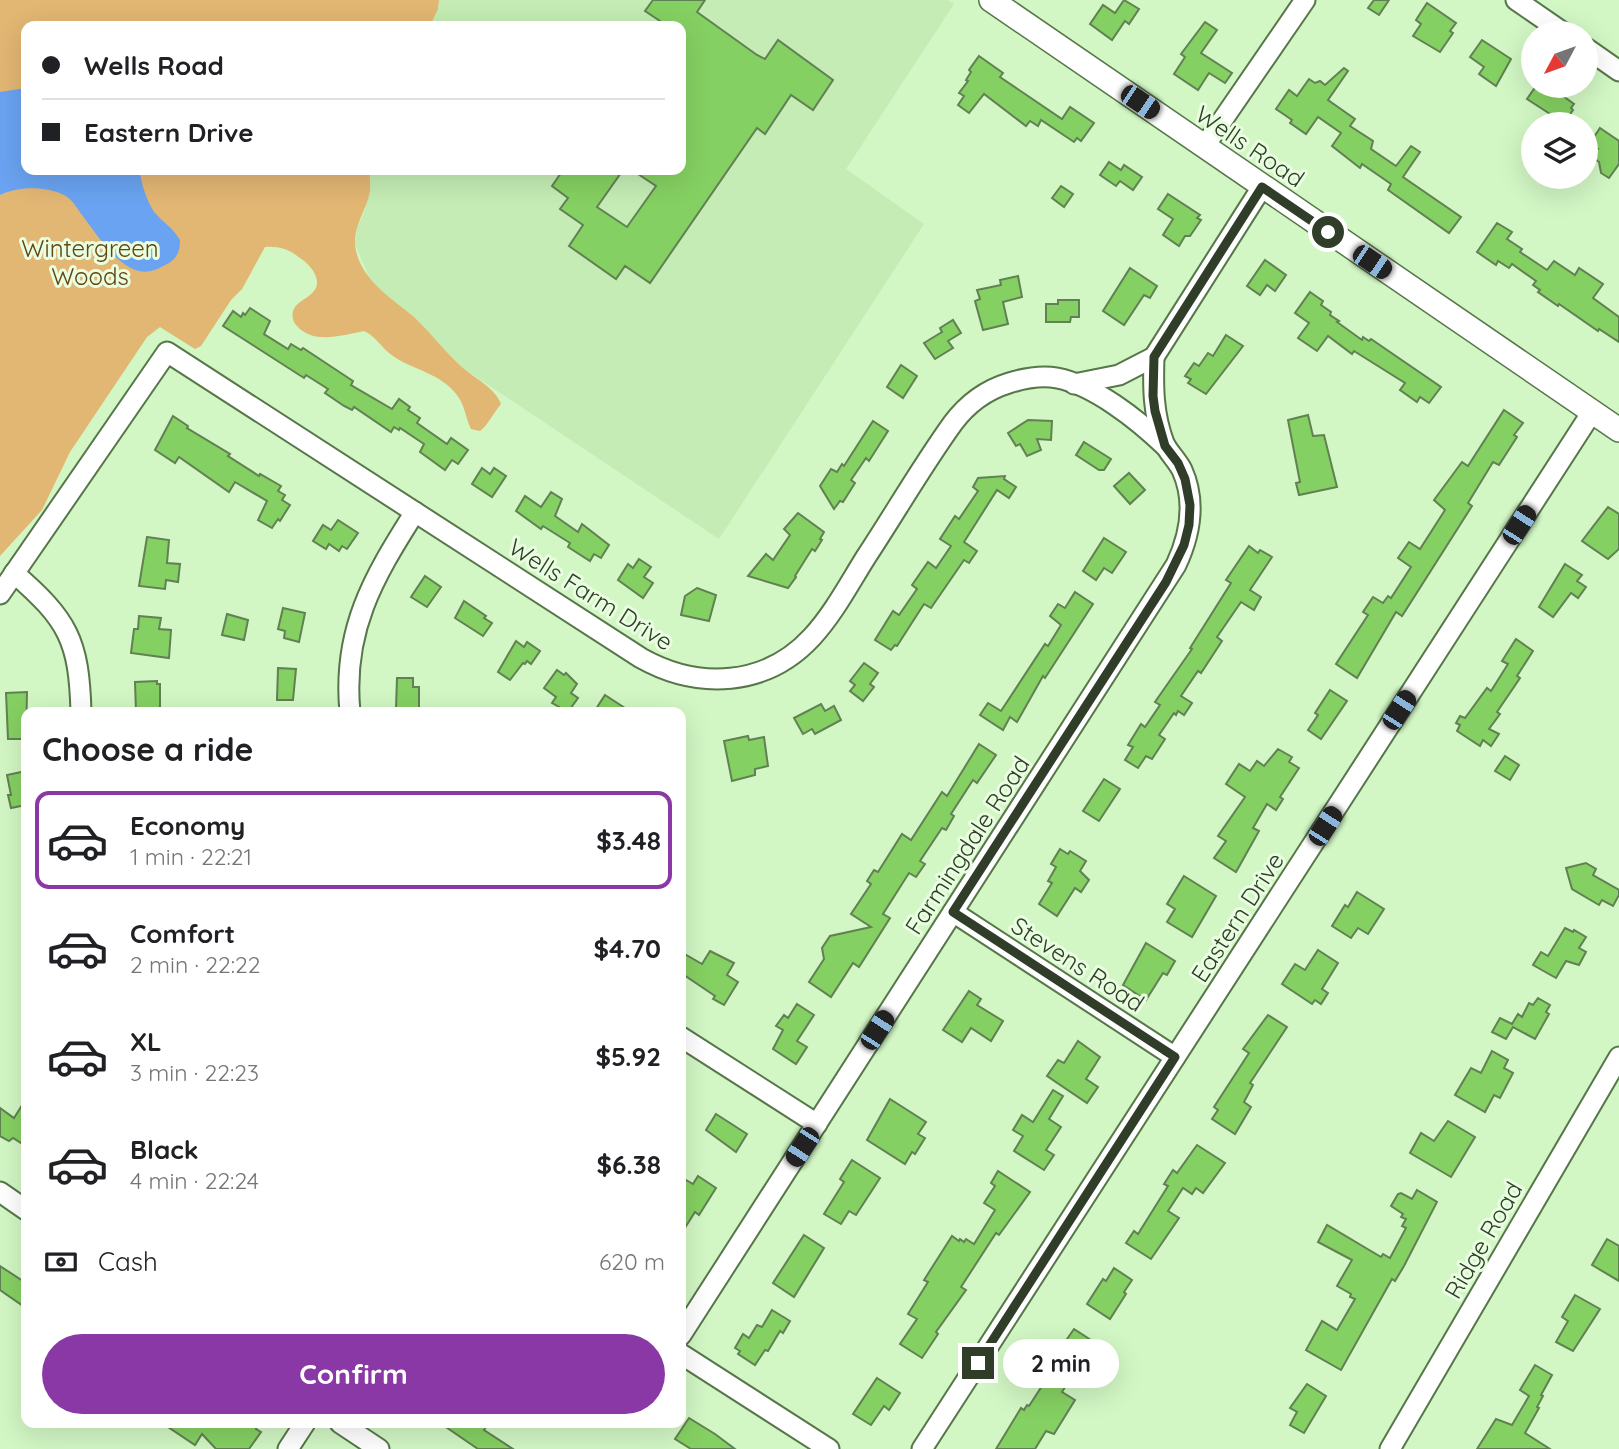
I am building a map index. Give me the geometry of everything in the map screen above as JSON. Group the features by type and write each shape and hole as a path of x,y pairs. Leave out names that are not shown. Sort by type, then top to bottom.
{"main road":[{"name":"Wells Road","path":"991,0 1592,412 1618,426"}],"street":[{"path":"1205,147 1305,0"},
{"path":"1516,0 1547,21"},
{"path":"1598,56 1619,71"},
{"path":"1154,357 1262,187"},
{"name":"Wells Farm Drive","path":"14,573 166,353 651,663 676,673 720,680 757,673 785,659 817,631 950,428 973,402 995,388 1030,378 1056,378 1074,384 1119,409 1165,446"},
{"name":"Wells Farm Drive","path":"1074,384 1119,375 1154,357"},
{"name":"Farmingdale Road","path":"686,1327 1179,558 1189,525 1189,499 1183,473 1165,446 1154,403 1154,357"},
{"name":"Eastern Drive","path":"922,1449 1592,412"},
{"path":"350,707 349,660 359,615 377,573 415,512"},
{"path":"0,594 14,573 54,610 67,629 77,663 81,707"},
{"name":"Stevens Road","path":"953,912 1175,1057"},
{"path":"686,1040 817,1124"},
{"name":"Ridge Road","path":"1390,1449 1619,1057"},
{"path":"0,1192 21,1207"},
{"path":"686,1357 829,1449"},
{"path":"288,1449 302,1428"},
{"path":"348,1428 379,1449"}],"shaded area":[{"path":"439,0 948,0 954,4 846,169 924,224 719,539 463,368 414,318 370,279 355,244 357,228 370,190 371,175 686,175 686,21 432,21"}],"green space":[{"name":"Wintergreen Woods","path":"0,0 439,0 432,21 21,21 21,175 370,175 368,198 355,236 357,255 362,266 377,286 414,317 463,368 485,384 501,404 480,431 471,429 461,402 453,390 437,378 393,356 364,331 329,337 304,332 294,322 293,312 316,288 316,276 306,263 292,252 265,247 242,289 231,300 201,346 195,349 160,327 147,337 70,452 42,510 0,556"}],"water":[{"path":"21,89 21,175 140,175 153,210 180,240 178,253 172,261 151,271 143,272 130,268 107,247 72,201 57,192 23,189 0,195 0,92"}],"building":[{"path":"653,0 705,0 697,12 757,55 765,59 778,40 833,80 813,110 791,95 765,134 757,128 650,283 625,266 616,279 569,246 583,225 560,209 568,198 552,186 560,175 619,175 597,207 627,227 656,186 640,175 686,175 686,21 660,21 645,11"},
{"path":"1124,0 1139,9 1129,24 1125,21 1112,40 1090,24 1103,5 1115,13"},
{"path":"1374,0 1389,0 1379,15 1368,8"},
{"path":"1427,3 1456,23 1450,31 1453,33 1440,52 1413,36 1421,24 1416,20"},
{"path":"1205,22 1217,30 1201,53 1232,73 1225,83 1209,73 1198,90 1174,74 1185,57 1181,54"},
{"path":"1482,40 1511,59 1496,86 1479,74 1484,67 1470,57"},
{"path":"979,56 1003,73 1000,77 1062,119 1070,107 1094,123 1081,141 1077,138 1074,142 1041,120 1038,126 1030,121 1026,126 984,94 969,113 958,105 964,96 959,93 968,81 966,80 971,72 969,70"},
{"path":"1344,68 1348,71 1328,100 1355,119 1350,126 1373,141 1371,149 1396,166 1411,146 1420,152 1403,177 1461,217 1449,233 1388,190 1391,184 1362,164 1360,168 1332,146 1341,133 1318,117 1306,134 1276,109 1289,90 1297,96 1309,79 1325,85"},
{"path":"1566,98 1574,104 1571,108 1573,110 1547,112 1527,99"},
{"path":"1600,128 1619,141 1619,164 1609,178 1601,173 1598,161"},
{"path":"1109,162 1121,170 1124,165 1142,177 1133,190 1120,181 1116,186 1100,175"},
{"path":"1061,186 1073,194 1064,207 1052,198"},
{"path":"1168,194 1200,215 1197,218 1201,220 1179,246 1163,235 1173,219 1158,209"},
{"path":"1497,223 1512,232 1507,239 1522,249 1520,252 1547,270 1554,261 1575,275 1579,268 1603,284 1593,298 1619,317 1619,342 1538,292 1540,290 1533,285 1536,281 1512,264 1509,268 1498,261 1496,265 1477,252"},
{"path":"1265,260 1286,275 1275,291 1267,285 1260,295 1247,286"},
{"path":"1130,268 1157,286 1150,298 1144,295 1124,325 1103,311"},
{"path":"1018,276 1022,297 1003,302 1008,324 983,330 975,301 980,299 977,290 1001,285 1000,280"},
{"path":"1310,292 1323,301 1321,305 1331,312 1330,315 1339,321 1337,322 1362,340 1363,337 1369,341 1371,339 1441,387 1429,403 1420,397 1417,402 1400,390 1405,383 1354,351 1352,354 1328,336 1317,351 1298,338 1309,323 1295,313"},
{"path":"1058,300 1079,300 1079,317 1071,317 1070,322 1046,322 1046,304 1058,304"},
{"path":"250,308 270,321 264,334 288,349 291,344 301,350 303,348 353,381 351,385 392,409 399,399 410,407 408,410 420,418 417,423 447,444 451,438 468,450 458,464 452,460 445,470 420,452 424,444 400,428 399,430 394,427 391,432 354,407 352,410 344,406 325,393 328,389 306,375 304,378 223,326 233,311 241,317"},
{"path":"953,320 961,333 948,341 953,348 935,359 924,343 942,332 940,328"},
{"path":"1226,335 1243,346 1206,394 1188,383 1191,379 1185,376 1194,363 1199,366 1208,353 1213,356"},
{"path":"901,365 917,376 903,398 887,387"},
{"path":"1504,410 1523,423 1514,435 1517,437 1499,465 1493,462 1468,503 1472,506 1402,616 1396,612 1357,678 1336,664 1368,615 1363,612 1373,597 1383,603 1388,596 1391,598 1411,567 1398,558 1409,542 1420,549 1445,510 1434,500 1462,462 1468,466"},
{"path":"1308,415 1313,436 1324,435 1337,487 1299,495 1296,483 1300,482 1288,420"},
{"path":"173,416 188,426 187,428 230,454 228,456 259,476 260,474 281,486 278,491 285,495 282,500 290,505 280,521 278,519 272,528 258,520 267,501 235,482 229,492 179,457 175,463 155,450"},
{"path":"1028,420 1052,421 1051,440 1037,439 1041,450 1027,456 1020,444 1016,446 1008,433"},
{"path":"873,421 888,431 869,461 866,458 851,480 855,483 843,502 840,501 834,509 820,486 831,469 837,472 842,464 844,466"},
{"path":"1084,442 1111,459 1104,470 1099,470 1076,455"},
{"path":"482,468 490,474 494,468 506,476 492,497 472,484"},
{"path":"1129,473 1145,490 1130,504 1114,486"},
{"path":"1005,476 1004,479 1016,487 1009,498 997,490 964,542 977,551 969,563 964,560 931,608 924,604 897,646 891,650 875,640 893,611 899,615 917,589 912,585 928,562 936,568 951,546 940,539 955,516 959,519 978,491 973,487 978,478"},
{"path":"551,492 562,499 555,516 578,532 582,524 609,545 601,558 594,554 590,561 568,547 570,543 543,526 541,529 516,511 525,496 541,507"},
{"path":"1608,507 1619,514 1619,549 1608,559 1582,541"},
{"path":"798,513 824,532 815,551 812,549 788,588 748,576 766,554 773,560 790,535 784,529"},
{"path":"338,520 358,533 347,549 342,546 339,551 329,544 326,549 313,541 323,525 331,530"},
{"path":"147,537 169,540 167,563 180,564 178,582 166,580 165,589 139,586"},
{"path":"1104,538 1126,552 1112,573 1104,568 1096,580 1083,571"},
{"path":"1249,546 1258,553 1260,550 1272,557 1250,590 1261,597 1254,610 1241,602 1217,637 1222,641 1201,673 1198,671 1181,696 1192,703 1184,715 1178,711 1176,715 1174,713 1159,735 1165,739 1152,759 1146,756 1138,768 1125,760 1133,747 1128,745 1141,724 1145,727 1160,705 1155,702 1192,649 1190,648 1231,583 1226,580"},
{"path":"639,559 651,567 644,577 653,583 643,598 618,580 628,564 633,568"},
{"path":"1565,564 1582,575 1577,581 1586,587 1578,598 1571,593 1553,617 1539,607"},
{"path":"425,576 441,587 427,607 411,597"},
{"path":"697,588 716,595 709,621 681,615 685,596"},
{"path":"1075,592 1093,604 1045,678 1043,676 1017,722 1010,717 1003,730 980,715 988,703 1001,711 1045,644 1048,646 1061,625 1050,616 1058,604 1065,608"},
{"path":"464,601 492,623 483,636 455,618"},
{"path":"283,608 305,613 299,642 284,638 285,631 278,629"},
{"path":"227,614 248,620 244,640 222,635"},
{"path":"139,616 161,618 159,629 171,630 169,658 131,653 134,629 138,629"},
{"path":"1516,639 1533,651 1517,676 1520,678 1497,712 1500,714 1489,729 1499,734 1491,746 1483,740 1480,746 1457,731 1460,725 1456,723 1460,716 1465,718 1487,688 1491,691 1508,664 1502,661"},
{"path":"516,641 524,647 527,642 540,651 531,664 527,661 523,663 510,680 498,672"},
{"path":"864,663 878,673 870,684 874,687 863,701 850,691 855,685 850,681"},
{"path":"278,668 296,669 293,700 277,700"},
{"path":"557,670 564,675 566,673 577,684 571,693 578,698 572,707 559,707 552,703 556,697 544,688"},
{"path":"397,678 413,678 413,687 419,687 419,707 396,707"},
{"path":"157,681 157,684 160,684 160,707 136,707 135,682"},
{"path":"1330,690 1347,701 1321,739 1308,730"},
{"path":"27,692 27,707 21,707 21,739 8,739 6,693"},
{"path":"605,695 623,707 597,707"},
{"path":"821,704 825,711 834,706 841,720 815,734 812,729 803,734 794,718"},
{"path":"748,736 749,740 764,737 768,766 755,769 755,775 732,781 724,741"},
{"path":"979,744 996,755 977,783 973,780 951,814 954,816 946,830 942,828 920,861 925,864 916,877 909,873 883,914 890,918 859,967 853,963 831,997 809,982 824,959 822,948 830,936 871,927 851,914 871,884 867,881 874,870 878,872 902,834 911,840 942,792 947,796"},
{"path":"1278,749 1292,757 1289,762 1299,768 1280,797 1283,799 1276,810 1267,804 1253,828 1259,831 1236,872 1214,858 1226,841 1218,836 1245,797 1226,784 1239,764 1250,771 1257,761 1264,766"},
{"path":"1505,756 1519,765 1510,780 1495,771"},
{"path":"21,772 21,806 11,808 7,775"},
{"path":"1104,779 1120,789 1099,821 1083,811"},
{"path":"1060,849 1068,854 1070,851 1086,861 1080,871 1089,880 1081,892 1075,888 1057,916 1039,904 1052,883 1048,881 1056,867 1051,864"},
{"path":"1586,863 1596,869 1593,875 1619,890 1613,906 1602,900 1599,905 1572,889 1566,868"},
{"path":"1184,876 1216,896 1192,937 1167,922 1175,909 1167,904"},
{"path":"1357,892 1384,909 1368,934 1358,928 1351,938 1332,926"},
{"path":"1565,928 1586,937 1579,948 1586,952 1579,965 1566,961 1556,978 1533,965 1541,952 1548,956"},
{"path":"1146,943 1175,961 1167,975 1163,973 1146,1000 1123,985"},
{"path":"1318,950 1338,963 1322,989 1328,993 1321,1004 1315,1000 1312,1004 1282,984 1295,964 1305,970"},
{"path":"710,951 734,963 727,975 738,982 724,1005 686,976 686,955 702,964"},
{"path":"969,991 981,999 977,1005 1003,1021 991,1041 971,1028 962,1042 943,1030"},
{"path":"1538,998 1550,1005 1546,1012 1549,1014 1535,1039 1513,1027 1506,1039 1492,1032 1500,1018 1512,1024 1518,1014 1522,1017 1529,1003 1533,1005"},
{"path":"797,1004 814,1015 797,1041 807,1047 796,1064 773,1049 783,1030 776,1026 784,1015 788,1018"},
{"path":"1268,1015 1287,1027 1250,1083 1253,1085 1244,1102 1251,1107 1235,1134 1212,1119 1218,1110 1214,1107 1249,1053 1243,1049"},
{"path":"1078,1041 1100,1057 1086,1079 1098,1087 1087,1103 1047,1076 1058,1060 1064,1063"},
{"path":"1492,1051 1508,1060 1504,1068 1513,1073 1500,1098 1494,1095 1485,1112 1455,1095 1471,1068 1481,1073"},
{"path":"1053,1090 1063,1096 1049,1119 1061,1127 1046,1150 1054,1155 1044,1170 1014,1151 1023,1136 1013,1130 1022,1115 1033,1122"},
{"path":"890,1099 926,1122 918,1134 925,1138 905,1164 867,1140"},
{"path":"21,1107 21,1143 13,1138 9,1141 0,1136 0,1108 14,1118"},
{"path":"716,1114 747,1134 736,1152 706,1130"},
{"path":"1448,1121 1475,1137 1451,1177 1410,1153 1421,1133 1434,1141"},
{"path":"1197,1145 1225,1163 1203,1193 1196,1188 1192,1194 1183,1188 1168,1211 1179,1218 1151,1259 1126,1243 1134,1231 1138,1234 1168,1186 1164,1184 1173,1170 1177,1173"},
{"path":"852,1160 880,1178 856,1215 849,1211 841,1224 824,1214 844,1182 840,1179"},
{"path":"998,1171 1030,1192 999,1235 996,1233 961,1287 966,1290 936,1332 938,1334 922,1358 900,1344 917,1319 908,1314 928,1282 924,1280 952,1236 959,1241 960,1239 964,1242 966,1239 974,1244 995,1210 984,1203 995,1186 991,1183"},
{"path":"698,1176 716,1188 699,1215 695,1212 686,1226 686,1180 693,1184"},
{"path":"1417,1190 1437,1202 1404,1266 1395,1281 1392,1279 1341,1370 1306,1350 1322,1321 1337,1330 1355,1299 1337,1286 1352,1260 1318,1242 1327,1225 1381,1257 1383,1254 1390,1258 1406,1228 1402,1226 1406,1219 1401,1217 1403,1214 1391,1206 1398,1194 1412,1199"},
{"path":"804,1235 824,1248 794,1297 773,1283"},
{"path":"1607,1239 1619,1246 1619,1281 1592,1265"},
{"path":"0,1266 21,1280 21,1305 0,1290"},
{"path":"1114,1268 1132,1280 1110,1319 1087,1304 1103,1279 1106,1281"},
{"path":"1575,1295 1600,1309 1573,1351 1556,1342 1568,1321 1562,1317"},
{"path":"772,1310 790,1321 755,1365 738,1354 740,1351 735,1348 743,1334 749,1338 757,1325 762,1327"},
{"path":"1074,1329 1094,1342 1062,1392 1075,1400 1054,1434 1046,1431 1035,1449 996,1449 1021,1408 1024,1410 1029,1406 1049,1375 1044,1372"},
{"path":"1535,1365 1552,1375 1541,1395 1543,1396 1537,1407 1539,1408 1525,1433 1550,1449 1477,1449 1496,1419 1512,1425 1529,1396 1520,1390"},
{"path":"877,1378 900,1393 889,1410 884,1406 871,1425 853,1414"},
{"path":"1307,1384 1326,1396 1304,1433 1290,1425 1297,1412 1290,1408"},
{"path":"689,1418 735,1449 691,1449 675,1439 682,1428 686,1428"},
{"path":"170,1428 256,1428 261,1432 249,1449 216,1449 202,1434 195,1445"},
{"path":"447,1428 485,1428 484,1430 513,1449 478,1449"}],"route":[{"path":"978,1363 1175,1057 953,912 1166,582 1184,545 1189,519 1188,492 1175,458 1165,446 1155,411 1154,357 1262,187 1328,232"}]}
